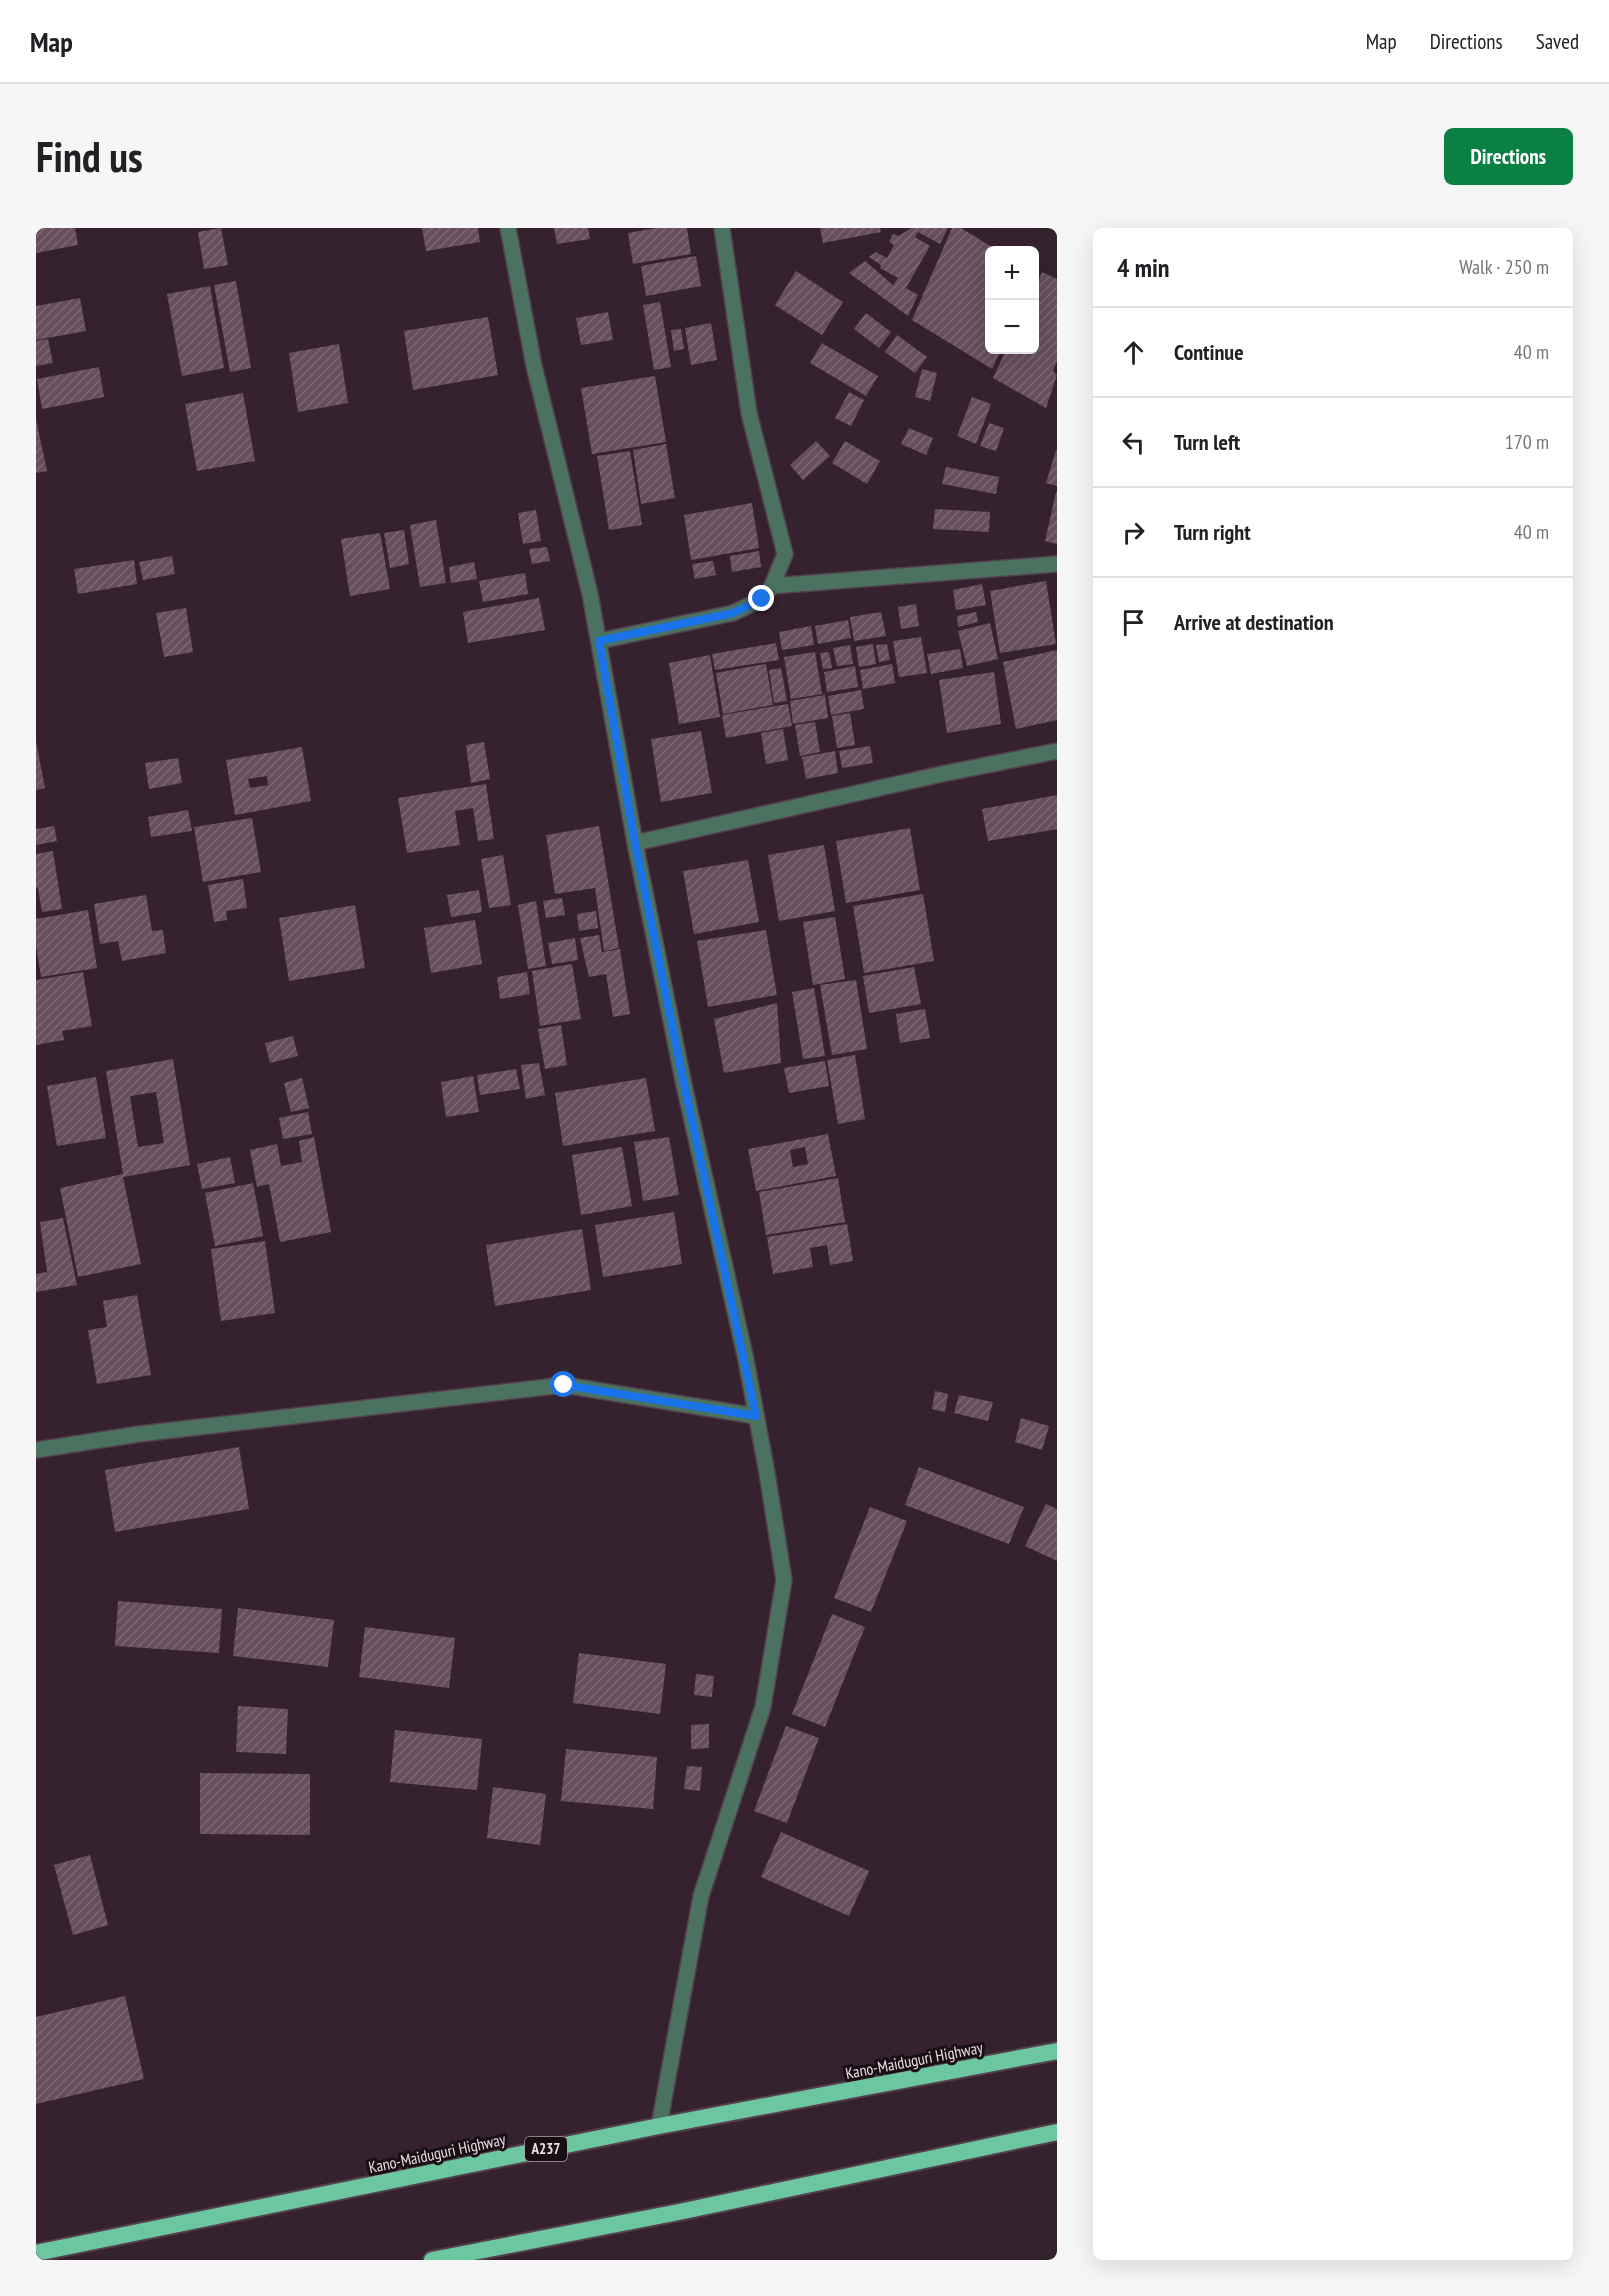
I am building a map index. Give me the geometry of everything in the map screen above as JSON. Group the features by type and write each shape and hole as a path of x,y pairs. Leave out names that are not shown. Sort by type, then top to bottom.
{"highway":[{"name":"Kano-Maiduguri Highway","path":"36,2253 659,2126 1057,2051"},
{"path":"432,2260 667,2214 1057,2132"}],"street":[{"path":"508,228 534,366 590,594 635,843 684,1084 756,1416 784,1580 763,1707 702,1896 659,2126"},
{"path":"599,641 733,613 762,599 772,586 785,554 749,413 722,228"},
{"path":"772,586 1057,564"},
{"path":"635,843 942,774 1057,751"},
{"path":"36,1450 140,1434 564,1385 756,1416"}],"building":[{"path":"36,228 75,228 78,245 36,253"},
{"path":"221,228 228,265 204,269 198,232"},
{"path":"422,228 478,228 480,242 426,251"},
{"path":"554,228 588,228 590,239 557,244"},
{"path":"656,228 687,228 691,254 633,264 628,233"},
{"path":"820,228 880,228 881,232 823,243"},
{"path":"911,228 948,228 940,244 918,232 915,237 930,246 906,288 918,295 908,316 849,273 865,261 893,285 898,278 880,268 881,265 869,257 876,252 887,258 894,245 889,242 893,234 899,236"},
{"path":"952,228 961,228 990,246 985,246 985,354 999,354 992,369 912,320"},
{"path":"696,256 701,286 646,296 641,266"},
{"path":"796,271 843,302 822,335 775,305"},
{"path":"1042,272 1057,279 1057,361 1053,371 1057,375 1046,408 993,378 1004,354 1039,354 1039,279"},
{"path":"236,281 251,368 230,372 214,285"},
{"path":"210,286 224,368 182,376 167,294"},
{"path":"80,298 86,331 36,340 36,306"},
{"path":"660,302 671,367 654,370 643,305"},
{"path":"608,312 613,340 581,345 576,318"},
{"path":"866,313 891,332 879,348 854,329"},
{"path":"488,317 498,375 413,390 404,331"},
{"path":"711,323 717,360 691,365 685,328"},
{"path":"681,329 684,349 674,351 671,330"},
{"path":"897,335 927,357 915,373 885,352"},
{"path":"48,339 53,363 36,366 36,341"},
{"path":"822,343 878,376 866,396 810,363"},
{"path":"339,344 348,403 298,412 289,353"},
{"path":"99,367 104,397 42,409 37,379"},
{"path":"922,369 937,373 930,401 915,397"},
{"path":"655,376 666,442 592,454 581,388"},
{"path":"849,392 864,400 851,426 835,418"},
{"path":"243,393 255,461 197,471 185,404"},
{"path":"972,397 991,404 976,444 957,436"},
{"path":"36,419 47,471 36,473"},
{"path":"989,423 1004,428 996,451 980,446"},
{"path":"909,428 933,438 926,455 901,444"},
{"path":"816,441 830,456 803,480 790,465"},
{"path":"845,441 880,461 867,484 832,463"},
{"path":"666,444 675,498 641,504 633,450"},
{"path":"1057,450 1057,486 1046,483"},
{"path":"630,451 642,525 609,530 597,456"},
{"path":"946,467 999,477 996,494 942,484"},
{"path":"1057,492 1057,544 1045,541"},
{"path":"752,503 759,548 691,560 684,515"},
{"path":"935,509 990,512 989,532 933,529"},
{"path":"536,510 541,541 523,544 518,513"},
{"path":"436,520 446,583 420,587 410,525"},
{"path":"404,530 409,564 390,568 384,533"},
{"path":"380,533 390,589 350,596 341,539"},
{"path":"547,547 550,561 532,564 529,549"},
{"path":"759,551 761,567 732,572 730,556"},
{"path":"172,556 175,574 143,580 139,562"},
{"path":"134,560 137,584 78,594 74,569"},
{"path":"713,561 716,575 695,579 692,564"},
{"path":"474,562 477,579 451,583 449,567"},
{"path":"525,573 528,594 483,602 479,581"},
{"path":"1046,581 1056,644 1000,653 990,591"},
{"path":"982,584 986,605 956,610 953,590"},
{"path":"539,598 545,630 468,643 463,612"},
{"path":"916,604 919,626 901,629 898,607"},
{"path":"186,608 193,652 164,657 156,613"},
{"path":"881,612 886,636 854,641 850,617"},
{"path":"976,612 978,622 958,627 957,616"},
{"path":"848,620 851,638 818,644 815,626"},
{"path":"990,623 998,659 967,666 958,631"},
{"path":"811,626 814,645 782,650 779,632"},
{"path":"921,637 927,673 899,677 893,641"},
{"path":"776,643 779,660 715,670 712,654"},
{"path":"873,644 876,664 859,667 856,647"},
{"path":"887,644 890,660 879,662 876,645"},
{"path":"850,645 853,664 837,666 833,648"},
{"path":"960,649 963,668 931,674 927,654"},
{"path":"1057,650 1057,720 1016,729 1003,662"},
{"path":"815,652 822,694 791,699 784,657"},
{"path":"829,652 832,668 823,669 820,653"},
{"path":"710,655 720,717 679,724 669,663"},
{"path":"766,664 773,705 723,714 716,673"},
{"path":"892,664 895,683 863,689 860,670"},
{"path":"855,666 858,687 827,692 824,672"},
{"path":"781,668 787,701 774,703 769,670"},
{"path":"994,672 1001,724 947,733 939,680"},
{"path":"861,690 864,709 831,715 828,696"},
{"path":"825,695 828,718 793,724 790,701"},
{"path":"788,704 792,726 726,738 722,715"},
{"path":"850,713 855,745 837,748 832,716"},
{"path":"815,722 820,752 800,756 795,725"},
{"path":"783,729 788,760 766,764 761,733"},
{"path":"701,731 712,793 661,802 651,739"},
{"path":"36,741 45,788 36,790"},
{"path":"484,742 490,779 471,783 466,745"},
{"path":"870,746 873,763 842,768 839,751"},
{"path":"302,747 311,801 235,815 226,760","holes":["267,776 268,785 250,788 248,779"]},
{"path":"835,751 838,773 806,779 802,757"},
{"path":"178,758 182,783 149,789 145,763"},
{"path":"486,784 494,839 478,841 473,808 455,811 460,845 407,853 398,798"},
{"path":"1057,795 1057,829 988,841 982,809"},
{"path":"188,810 192,831 151,837 148,817"},
{"path":"252,818 261,872 203,882 194,827"},
{"path":"54,826 57,841 36,845 36,829"},
{"path":"599,826 619,948 604,951 595,888 555,894 546,835"},
{"path":"910,828 920,890 846,903 836,841"},
{"path":"824,845 835,911 779,921 768,855"},
{"path":"53,851 62,909 42,912 38,888 36,888 36,854"},
{"path":"503,855 511,905 489,908 481,859"},
{"path":"748,860 759,922 694,934 683,871"},
{"path":"243,879 247,908 226,911 227,920 214,922 208,885"},
{"path":"479,890 482,912 451,917 447,895"},
{"path":"923,894 934,961 864,973 853,906"},
{"path":"146,895 152,931 163,930 166,953 122,961 118,941 100,944 94,904"},
{"path":"562,898 565,915 546,918 543,901"},
{"path":"536,901 546,966 528,969 518,905"},
{"path":"355,905 365,968 289,981 279,918"},
{"path":"88,910 97,968 41,977 36,945 36,919"},
{"path":"596,911 598,928 579,931 577,914"},
{"path":"835,917 845,979 813,985 803,922"},
{"path":"475,920 482,964 431,973 424,928"},
{"path":"766,930 777,995 708,1007 697,941"},
{"path":"599,935 602,952 620,949 630,1014 613,1017 606,974 589,977 580,938"},
{"path":"575,938 578,960 552,964 548,943"},
{"path":"572,964 581,1019 540,1026 532,971"},
{"path":"914,967 921,1004 869,1013 863,976"},
{"path":"83,972 92,1026 62,1031 64,1040 36,1045 36,980"},
{"path":"527,972 530,994 500,999 497,977"},
{"path":"856,980 867,1049 832,1055 820,985"},
{"path":"814,988 825,1056 803,1059 792,992"},
{"path":"777,1003 781,1063 724,1073 714,1019"},
{"path":"925,1009 930,1038 900,1043 896,1014"},
{"path":"561,1025 567,1065 545,1069 538,1029"},
{"path":"293,1036 298,1056 270,1063 265,1043"},
{"path":"855,1055 865,1119 838,1124 827,1060"},
{"path":"173,1059 190,1165 123,1177 141,1264 78,1277 60,1188 123,1174 106,1071","holes":["156,1092 164,1143 138,1147 130,1096"]},
{"path":"825,1061 829,1086 789,1093 784,1068"},
{"path":"539,1063 545,1095 526,1099 521,1065"},
{"path":"516,1069 520,1089 480,1095 477,1075"},
{"path":"473,1076 479,1112 446,1117 441,1082"},
{"path":"96,1077 106,1138 57,1146 47,1086"},
{"path":"302,1078 309,1108 291,1112 284,1083"},
{"path":"646,1078 655,1131 563,1146 555,1093"},
{"path":"308,1112 312,1134 283,1139 279,1118"},
{"path":"828,1134 836,1176 756,1191 748,1149","holes":["805,1147 808,1164 793,1167 790,1150"]},
{"path":"314,1137 331,1232 280,1242 269,1184 257,1187 250,1150 277,1144 281,1166 302,1162 299,1141"},
{"path":"669,1137 679,1195 643,1201 634,1142"},
{"path":"622,1147 632,1206 581,1215 572,1155"},
{"path":"230,1157 235,1183 202,1189 197,1164"},
{"path":"838,1178 845,1222 766,1235 759,1192"},
{"path":"253,1183 263,1236 215,1246 205,1193"},
{"path":"674,1212 682,1264 603,1277 595,1225"},
{"path":"63,1218 77,1285 36,1292 36,1274 47,1272 40,1222"},
{"path":"847,1224 853,1261 830,1265 827,1245 810,1248 813,1267 773,1274 767,1237"},
{"path":"582,1229 591,1290 495,1306 486,1245"},
{"path":"265,1241 275,1313 221,1321 211,1249"},
{"path":"137,1295 151,1375 97,1384 88,1330 107,1327 103,1301"},
{"path":"935,1391 948,1394 945,1412 932,1409"},
{"path":"959,1395 993,1402 988,1421 954,1413"},
{"path":"1021,1418 1049,1426 1042,1450 1015,1442"},
{"path":"239,1447 249,1509 115,1532 105,1470"},
{"path":"919,1467 1024,1507 1009,1544 905,1505"},
{"path":"1046,1504 1057,1509 1057,1561 1025,1546"},
{"path":"870,1507 907,1521 871,1612 834,1598"},
{"path":"118,1601 222,1609 219,1653 115,1646"},
{"path":"238,1608 334,1620 328,1667 233,1656"},
{"path":"832,1614 865,1627 825,1727 792,1714"},
{"path":"365,1627 455,1638 449,1688 359,1677"},
{"path":"579,1653 666,1664 660,1714 573,1703"},
{"path":"696,1674 714,1676 712,1697 694,1695"},
{"path":"238,1706 288,1709 286,1754 236,1752"},
{"path":"709,1724 709,1748 691,1749 691,1725"},
{"path":"786,1726 819,1738 787,1823 754,1811"},
{"path":"395,1730 482,1739 477,1790 390,1782"},
{"path":"566,1749 657,1757 653,1809 561,1801"},
{"path":"687,1766 702,1767 700,1791 684,1789"},
{"path":"200,1773 310,1774 310,1835 200,1834"},
{"path":"493,1787 546,1794 540,1845 487,1838"},
{"path":"781,1832 869,1871 849,1916 761,1877"},
{"path":"90,1855 108,1925 73,1935 54,1865"},
{"path":"125,1996 144,2079 36,2104 36,2017"}],"route":[{"path":"564,1385 756,1416 746,1360 684,1084 635,843 599,641 733,613 762,599"}]}
